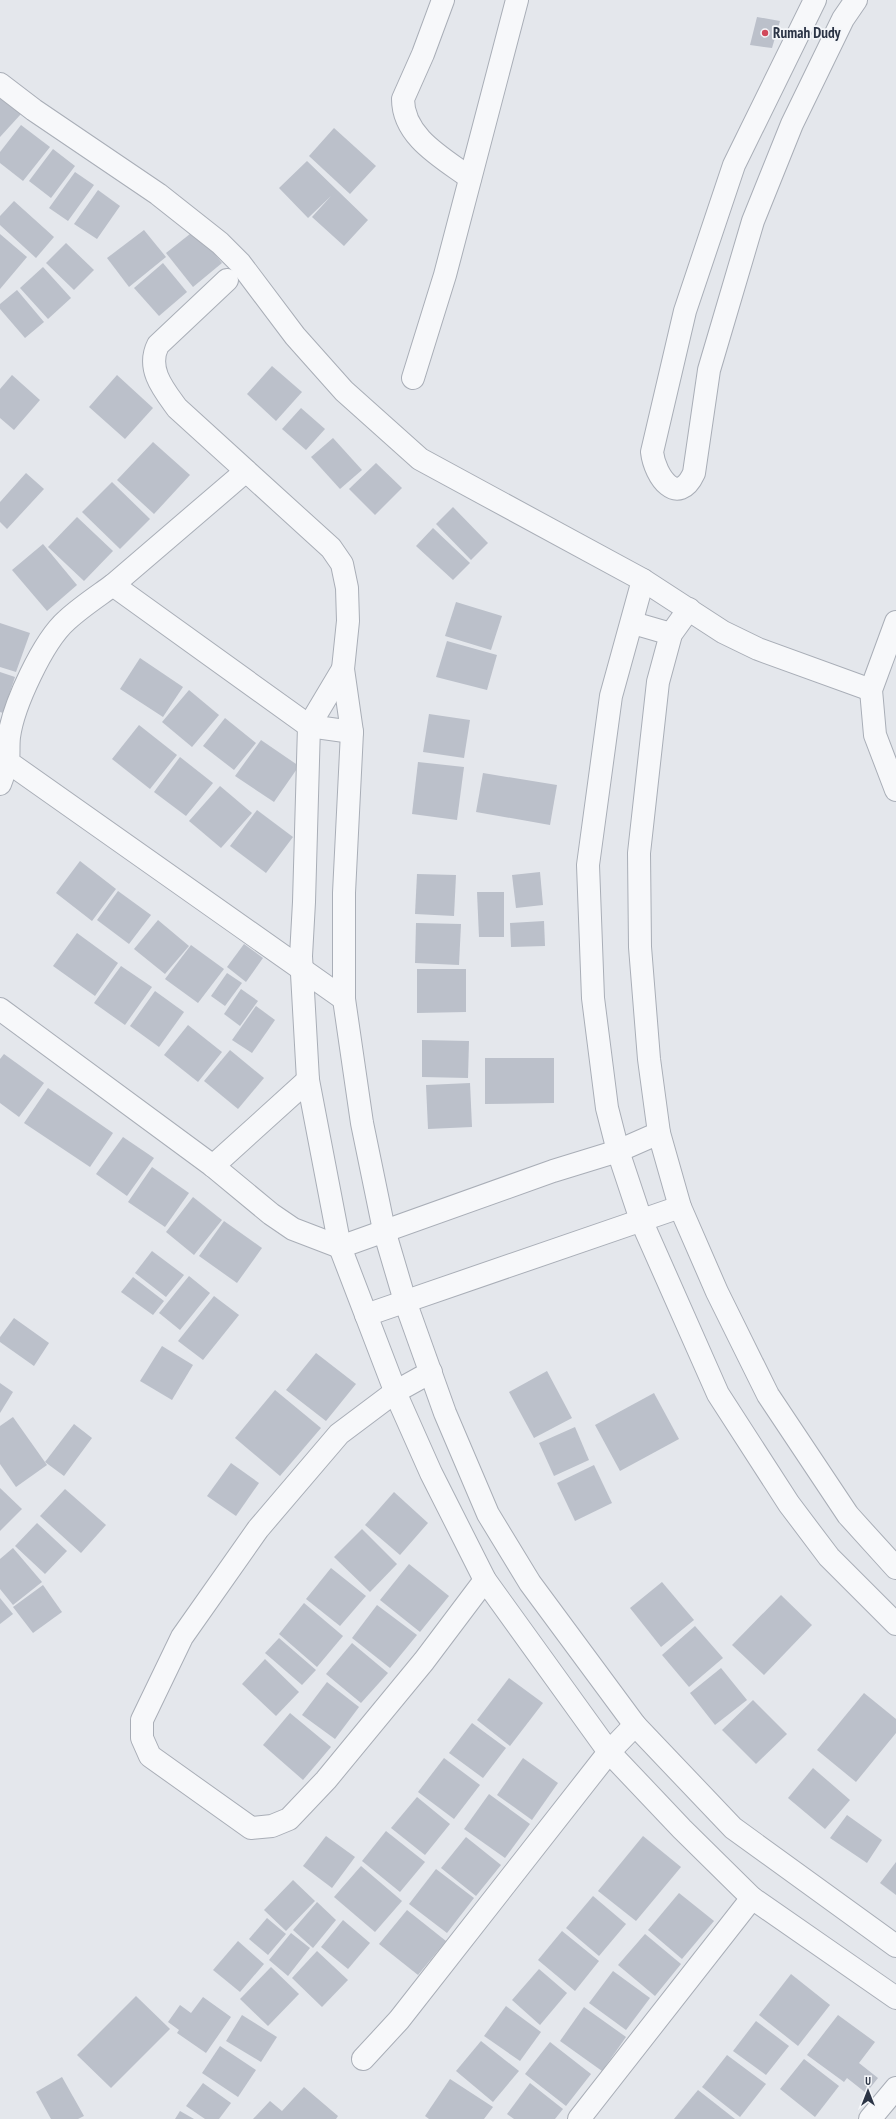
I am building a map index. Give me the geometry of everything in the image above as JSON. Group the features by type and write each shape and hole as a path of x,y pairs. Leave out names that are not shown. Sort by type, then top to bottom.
{"street":[{"path":"443,0 423,54 403,99 403,107 408,125 428,147 470,178"},
{"path":"413,378 445,275 517,0"},
{"path":"815,0 734,165 685,311 652,452 657,472 663,482 670,486 684,485 690,482 694,473 709,370 753,221 792,124 843,18 856,0"},
{"path":"0,84 34,110 158,194 220,243 240,264 295,336 344,391 420,459 643,580 723,632 758,650 871,690"},
{"path":"227,280 158,345 155,351 154,368 160,385 177,408 331,548 342,564 347,588 348,621 343,669 352,732 344,893 344,1000 362,1122 384,1230 405,1301 445,1413 488,1514 530,1583 635,1725 733,1828 896,1946"},
{"path":"0,784 8,762 9,737 15,713 34,668 56,632 66,620 113,585 246,471"},
{"path":"643,580 611,696 588,865 593,998 607,1108 618,1151 642,1220 718,1394 789,1504 829,1557 896,1624"},
{"path":"113,585 309,726 352,732"},
{"path":"689,609 671,634 658,682 639,853 640,947 649,1059 660,1133 680,1207 717,1292 768,1395 848,1515 896,1568"},
{"path":"896,622 871,690 875,735 896,790"},
{"path":"632,623 671,634"},
{"path":"343,669 309,726 302,970 308,1080 340,1247 395,1392 431,1472 485,1580 609,1752 682,1829 752,1898 896,1998"},
{"path":"8,762 344,1000"},
{"path":"0,1009 213,1166 271,1214 293,1229 340,1247 384,1230 553,1171 618,1151 660,1133"},
{"path":"213,1166 308,1080"},
{"path":"366,1315 680,1207"},
{"path":"431,1372 395,1392 339,1434 258,1529 182,1637 142,1720 142,1738 150,1756 250,1828 272,1826 289,1819 326,1780 424,1661 485,1580"},
{"path":"363,2058 399,2020 609,1752 635,1725"},
{"path":"579,2119 752,1898"},
{"path":"870,2119 896,2088"}],"building":[{"name":"Rumah Dudy","path":"757,17 780,21 772,48 750,45"},
{"path":"0,96 21,114 0,137"},
{"path":"21,125 50,147 23,181 0,163 0,152"},
{"path":"334,128 376,166 350,194 309,156"},
{"path":"53,149 75,166 51,198 29,181"},
{"path":"307,161 368,220 344,246 312,217 331,196 308,218 279,188"},
{"path":"75,172 94,185 68,221 49,208"},
{"path":"98,190 120,206 97,239 74,224"},
{"path":"14,201 54,237 36,258 0,225 0,216"},
{"path":"144,230 166,257 129,287 107,258"},
{"path":"195,230 222,263 193,287 166,253"},
{"path":"0,234 27,257 0,289"},
{"path":"66,243 94,270 74,290 46,263"},
{"path":"163,263 187,292 159,316 134,288"},
{"path":"43,267 71,298 48,319 20,288"},
{"path":"17,290 44,322 25,338 0,309 0,304"},
{"path":"272,366 302,392 276,421 247,394"},
{"path":"12,375 40,400 14,430 0,418 0,389"},
{"path":"117,375 153,408 125,439 89,407"},
{"path":"301,408 325,429 306,450 282,429"},
{"path":"333,438 362,470 340,489 311,457"},
{"path":"153,442 190,475 154,514 117,480"},
{"path":"376,463 402,488 375,515 349,489"},
{"path":"26,473 44,489 7,529 0,522 0,502"},
{"path":"112,482 150,519 120,549 82,512"},
{"path":"453,507 488,543 471,560 436,524"},
{"path":"77,517 113,551 84,581 48,547"},
{"path":"433,528 470,563 453,580 416,546"},
{"path":"43,544 77,585 47,611 12,570"},
{"path":"456,602 502,616 491,650 445,636"},
{"path":"0,623 30,633 16,672 0,667"},
{"path":"447,641 497,655 487,690 436,677"},
{"path":"140,658 183,687 163,717 120,689"},
{"path":"0,672 15,677 3,713 0,712"},
{"path":"189,690 219,715 192,747 162,722"},
{"path":"429,714 470,720 464,758 423,752"},
{"path":"225,718 256,743 234,770 203,746"},
{"path":"139,725 177,755 150,789 112,759"},
{"path":"261,740 299,766 274,802 235,776"},
{"path":"180,757 213,783 186,816 154,792"},
{"path":"418,762 464,767 457,820 412,814"},
{"path":"483,773 557,785 550,825 476,812"},
{"path":"220,786 252,813 221,848 189,821"},
{"path":"257,810 293,837 266,873 230,846"},
{"path":"80,861 116,889 92,921 56,893"},
{"path":"540,872 543,905 516,908 512,875"},
{"path":"417,874 456,875 454,916 415,914"},
{"path":"118,891 151,915 129,944 97,920"},
{"path":"477,892 504,892 504,937 479,937"},
{"path":"158,920 189,946 165,974 134,949"},
{"path":"544,921 545,946 511,947 510,923"},
{"path":"416,923 461,924 459,965 415,963"},
{"path":"77,933 118,963 95,996 53,966"},
{"path":"244,944 263,958 246,982 227,967"},
{"path":"191,945 224,969 198,1003 165,979"},
{"path":"121,966 152,987 125,1025 94,1003"},
{"path":"417,969 466,969 466,1012 417,1013"},
{"path":"227,973 242,983 225,1006 211,996"},
{"path":"241,989 258,1001 240,1026 224,1014"},
{"path":"155,991 184,1012 159,1047 130,1026"},
{"path":"256,1006 275,1020 252,1053 232,1040"},
{"path":"188,1025 222,1052 198,1082 164,1055"},
{"path":"422,1040 469,1041 468,1078 422,1077"},
{"path":"230,1050 264,1078 238,1109 204,1081"},
{"path":"4,1054 44,1083 19,1117 0,1103 0,1059"},
{"path":"485,1058 554,1058 554,1103 485,1104"},
{"path":"470,1083 472,1127 428,1129 426,1085"},
{"path":"48,1088 113,1133 90,1167 24,1123"},
{"path":"123,1137 154,1158 127,1196 96,1174"},
{"path":"152,1167 189,1193 165,1227 128,1202"},
{"path":"193,1197 222,1220 194,1255 166,1232"},
{"path":"224,1221 262,1248 237,1283 199,1256"},
{"path":"152,1251 184,1275 166,1297 135,1273"},
{"path":"189,1276 210,1293 180,1330 159,1313"},
{"path":"133,1277 164,1301 153,1315 121,1292"},
{"path":"214,1296 239,1315 203,1360 178,1341"},
{"path":"14,1318 49,1343 34,1366 0,1342 0,1337"},
{"path":"162,1346 193,1365 172,1400 140,1381"},
{"path":"316,1353 356,1384 326,1421 286,1390"},
{"path":"547,1371 572,1418 534,1438 509,1392"},
{"path":"0,1383 13,1392 0,1413"},
{"path":"275,1390 321,1428 280,1476 235,1438"},
{"path":"654,1393 679,1439 620,1471 595,1425"},
{"path":"13,1417 47,1465 16,1487 0,1464 0,1426"},
{"path":"74,1424 92,1438 64,1476 45,1462"},
{"path":"575,1427 589,1460 554,1476 539,1443"},
{"path":"231,1463 259,1483 236,1516 207,1496"},
{"path":"594,1465 612,1503 575,1521 557,1483"},
{"path":"0,1488 22,1509 0,1531"},
{"path":"65,1489 106,1525 81,1553 40,1516"},
{"path":"394,1492 428,1523 400,1555 365,1525"},
{"path":"37,1523 67,1551 45,1574 15,1546"},
{"path":"362,1529 397,1564 370,1592 334,1557"},
{"path":"13,1548 42,1582 13,1605 0,1589 0,1559"},
{"path":"409,1564 449,1596 420,1632 380,1600"},
{"path":"331,1568 366,1596 340,1626 306,1599"},
{"path":"662,1582 694,1620 661,1647 630,1608"},
{"path":"43,1585 62,1612 33,1633 13,1607"},
{"path":"781,1595 812,1625 764,1675 732,1645"},
{"path":"0,1598 13,1614 0,1624"},
{"path":"304,1603 343,1636 317,1667 279,1634"},
{"path":"377,1605 417,1635 390,1668 352,1638"},
{"path":"695,1626 723,1658 689,1687 662,1655"},
{"path":"279,1638 316,1670 302,1685 265,1653"},
{"path":"352,1643 388,1673 361,1703 326,1674"},
{"path":"265,1659 299,1692 276,1716 242,1684"},
{"path":"721,1668 747,1700 715,1725 690,1693"},
{"path":"509,1678 543,1703 510,1746 477,1720"},
{"path":"327,1682 359,1707 335,1739 302,1715"},
{"path":"864,1693 896,1719 896,1733 856,1782 817,1750"},
{"path":"753,1700 787,1734 756,1764 722,1730"},
{"path":"290,1713 331,1747 303,1780 263,1745"},
{"path":"472,1723 506,1748 483,1778 449,1753"},
{"path":"444,1758 480,1785 454,1819 418,1792"},
{"path":"523,1758 558,1783 532,1820 497,1795"},
{"path":"813,1768 850,1800 825,1829 788,1798"},
{"path":"489,1794 530,1824 505,1858 464,1829"},
{"path":"417,1797 450,1824 425,1855 391,1828"},
{"path":"847,1815 882,1840 867,1863 830,1838"},
{"path":"386,1831 425,1862 400,1892 362,1861"},
{"path":"326,1836 355,1857 332,1888 303,1866"},
{"path":"643,1836 681,1867 636,1921 598,1891"},
{"path":"466,1837 501,1865 476,1896 441,1868"},
{"path":"896,1862 896,1895 880,1883"},
{"path":"361,1866 402,1901 375,1932 334,1897"},
{"path":"436,1869 474,1898 447,1933 409,1904"},
{"path":"293,1880 315,1901 286,1931 264,1910"},
{"path":"679,1893 714,1921 682,1959 648,1930"},
{"path":"593,1896 626,1924 599,1956 566,1928"},
{"path":"317,1902 336,1920 313,1948 293,1930"},
{"path":"407,1910 446,1941 418,1975 379,1944"},
{"path":"267,1918 286,1934 268,1955 249,1939"},
{"path":"343,1920 370,1943 348,1969 321,1947"},
{"path":"562,1931 599,1961 575,1991 538,1960"},
{"path":"291,1933 310,1948 288,1976 269,1960"},
{"path":"645,1934 681,1964 655,1996 618,1965"},
{"path":"238,1941 264,1964 240,1992 213,1970"},
{"path":"317,1951 348,1980 322,2007 292,1978"},
{"path":"271,1967 299,1994 268,2026 240,1999"},
{"path":"539,1969 567,1993 540,2025 512,2000"},
{"path":"613,1971 650,1998 626,2030 589,2003"},
{"path":"791,1974 830,2005 798,2046 759,2015"},
{"path":"136,1996 170,2029 111,2088 77,2055"},
{"path":"203,1997 231,2017 206,2053 177,2033 179,2030 168,2022 180,2005 191,2013"},
{"path":"506,2006 541,2032 520,2061 484,2036"},
{"path":"584,2007 626,2037 602,2071 560,2041"},
{"path":"242,2015 277,2037 261,2062 226,2041"},
{"path":"838,2015 875,2042 859,2063 878,2078 866,2093 847,2078 844,2082 807,2055"},
{"path":"756,2021 789,2046 766,2075 733,2051"},
{"path":"481,2041 519,2071 493,2102 456,2071"},
{"path":"550,2042 591,2074 566,2106 525,2074"},
{"path":"220,2046 256,2070 238,2097 202,2073"},
{"path":"727,2055 766,2084 740,2117 702,2087"},
{"path":"804,2059 839,2086 815,2117 780,2089"},
{"path":"62,2077 84,2116 78,2119 51,2119 36,2092"},
{"path":"450,2079 493,2107 484,2119 429,2119 425,2116"},
{"path":"203,2083 231,2103 219,2119 205,2119 186,2106"},
{"path":"530,2083 563,2109 555,2119 514,2119 507,2114"},
{"path":"304,2087 338,2116 336,2119 253,2119 270,2101 282,2111"},
{"path":"698,2090 735,2119 674,2119"},
{"path":"180,2111 194,2119 175,2119"}],"place":[{"name":"Rumah Dudy","path":"765,33"}]}
